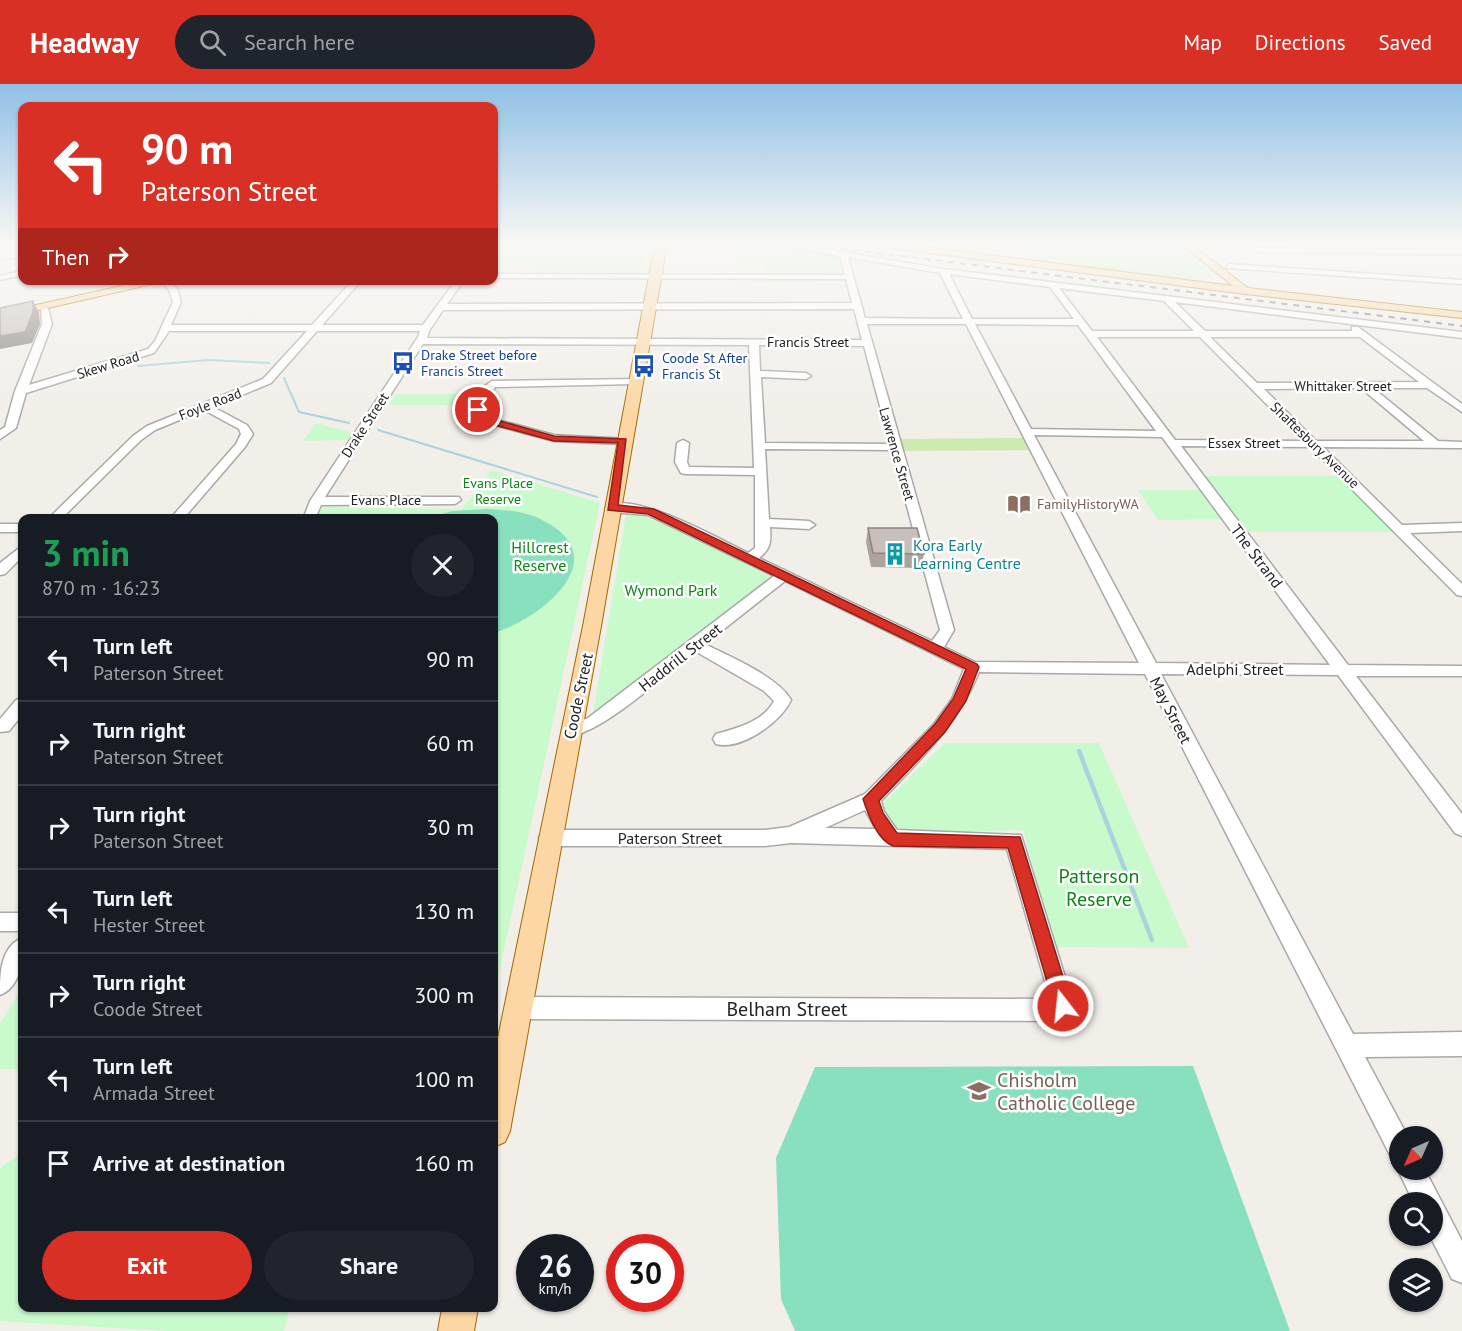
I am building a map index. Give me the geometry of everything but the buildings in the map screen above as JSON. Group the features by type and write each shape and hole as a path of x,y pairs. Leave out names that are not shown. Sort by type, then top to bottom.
{"main road":[{"path":"0,316 70,302"},
{"name":"Coode Street","path":"498,1110 571,731 649,302"},
{"path":"1349,302 1462,316"},
{"path":"456,1331 459,1312"}],"street":[{"name":"Skew Road","path":"20,391 140,356 156,346 166,328 175,302"},
{"name":"Foyle Road","path":"59,514 137,438 166,420 267,381 337,302"},
{"name":"Drake Street","path":"309,512 420,341 426,328 445,302"},
{"name":"Lawrence Street","path":"855,302 947,630 944,638 934,649"},
{"name":"May Street","path":"961,302 1389,1127"},
{"name":"The Strand","path":"1065,302 1462,828"},
{"name":"Shaftesbury Avenue","path":"1170,302 1462,592"},
{"path":"1193,302 1460,335"},
{"path":"442,307 856,306"},
{"path":"0,436 10,428 20,391 47,324 44,308"},
{"path":"860,321 1080,322"},
{"path":"1344,321 1462,409"},
{"path":"166,328 426,328"},
{"path":"1088,334 1362,334"},
{"name":"Francis Street","path":"420,341 866,343"},
{"path":"749,558 763,547 754,342"},
{"path":"756,374 806,376"},
{"path":"623,441 554,438 483,419 478,410 487,388 492,384 634,381"},
{"name":"Whittaker Street","path":"1255,386 1430,385"},
{"path":"1364,386 1435,445"},
{"path":"180,514 241,445 247,434 243,427 204,406"},
{"name":"Essex Street","path":"1029,432 1313,444 1462,445"},
{"path":"683,443 681,462 686,470 760,472"},
{"path":"759,446 894,447"},
{"name":"Evans Place","path":"309,512 455,500"},
{"path":"612,508 651,512 973,667"},
{"path":"762,523 808,525"},
{"path":"1400,529 1462,527"},
{"path":"0,528 18,528"},
{"path":"0,572 18,554"},
{"name":"Haddrill Street","path":"571,731 594,722 784,575"},
{"path":"696,645 770,687 783,700 780,708 766,721 722,739"},
{"name":"Adelphi Street","path":"973,667 1462,671"},
{"name":"Paterson Street","path":"791,835 871,799 940,728 959,701 973,667"},
{"path":"1,727 18,708"},
{"path":"1,727 18,728"},
{"path":"871,799 876,815 893,839"},
{"name":"Paterson Street","path":"549,838 765,838 791,835 1014,841 1063,1006 1058,1010"},
{"path":"0,922 18,922"},
{"path":"0,985 18,955"},
{"name":"Belham Street","path":"517,1008 1058,1010"},
{"path":"1346,1046 1462,1044"},
{"path":"1443,1233 1462,1269"}],"green space":[{"path":"395,394 476,394 471,405 389,405"},
{"path":"316,423 353,433 348,440 303,441"},
{"path":"1032,438 1038,450 896,451 892,439"},
{"name":"Hillcrest Reserve","path":"492,470 600,503 498,977 498,514 318,514 323,507 462,509"},
{"path":"1196,476 1347,476 1403,532 1239,532 1229,519 1158,520 1138,490 1206,490"},
{"path":"486,509 516,512 544,521 565,536 573,553 572,569 564,586 531,615 498,631 498,514 442,514 452,511"},
{"name":"Wymond Park","path":"626,514 651,516 772,577 771,584 602,716 593,714"},
{"name":"Patterson Reserve","path":"945,743 1099,743 1189,948 1055,947 1023,830 898,833 883,819 882,804"},
{"path":"18,995 18,1069 0,1069 0,1024"},
{"path":"1193,1066 1290,1331 795,1331 781,1299 776,1158 815,1067"},
{"path":"18,1155 18,1312 289,1312 284,1331 165,1331 0,1321 0,1168"}],"waterway":[{"path":"138,366 208,360 269,363"},
{"path":"284,378 299,412 349,423"},
{"path":"378,430 597,497"},
{"path":"1079,751 1152,940"}],"railway":[{"path":"1271,302 1462,326"}],"place":[{"name":"Drake Street before Francis Street","path":"403,363"},
{"name":"Coode St After Francis St","path":"644,366"},
{"name":"FamilyHistoryWA","path":"1019,504"},
{"name":"Kora Early Learning Centre","path":"895,554"},
{"name":"Chisholm Catholic College","path":"979,1091"}],"route":[{"path":"478,410 483,419 563,440 623,441 612,508 641,509 651,512 973,667 964,692 940,728 871,799 876,815 893,839 1014,841 1063,1006"}],"park label":[{"name":"Evans Place Reserve","path":"498,492"}]}
